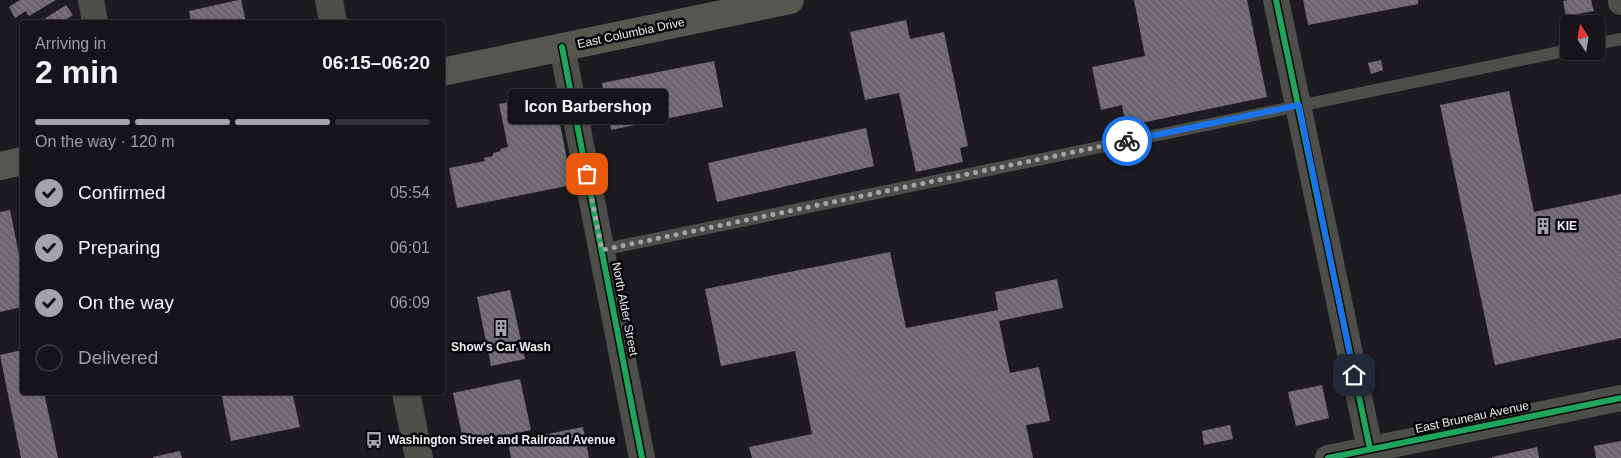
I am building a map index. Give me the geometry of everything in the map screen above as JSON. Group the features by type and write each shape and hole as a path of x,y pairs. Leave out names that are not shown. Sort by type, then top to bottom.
{"main road":[{"name":"East Columbia Drive","path":"445,71 790,0"},
{"path":"0,166 20,161"},
{"path":"407,395 419,458"}],"street":[{"path":"91,0 95,20"},
{"path":"329,0 333,20"},
{"path":"1276,0 1370,449"},
{"name":"North Alder Street","path":"562,47 642,458"},
{"name":"East Bruneau Avenue","path":"1328,458 1621,398"}],"lane":[{"path":"1605,42 1621,39"},
{"path":"602,250 1560,52"}],"building":[{"path":"20,0 56,0 29,16 26,11 15,18 9,7"},
{"path":"241,0 246,20 191,20 189,11"},
{"path":"1134,0 1247,0 1267,97 1126,126 1122,105 1101,110 1092,67 1145,56"},
{"path":"1303,0 1418,0 1418,4 1308,25"},
{"path":"1591,0 1594,11 1566,15 1563,1"},
{"path":"66,5 73,15 65,20 44,19"},
{"path":"906,20 910,39 944,32 968,146 960,148 963,162 916,172 899,93 865,100 850,32"},
{"path":"1381,60 1383,70 1371,74 1368,63"},
{"path":"714,61 723,107 611,130 602,83"},
{"name":"KIE","path":"1509,91 1534,212 1621,194 1621,338 1495,365 1440,105"},
{"path":"554,93 572,185 457,208 449,168 485,161 484,158 493,156 493,153 508,147 499,104"},
{"path":"866,128 874,166 717,202 708,163"},
{"path":"10,210 20,259 20,307 0,312 0,212"},
{"path":"890,252 906,328 998,310 995,292 1057,279 1063,308 999,321 1010,373 1039,367 1050,421 1026,425 1033,458 752,458 749,447 812,434 795,351 721,366 705,289"},
{"name":"Show's Car Wash","path":"510,290 525,359 491,366 477,297"},
{"path":"20,350 20,395 45,395 58,458 21,458 0,355"},
{"path":"520,379 531,430 464,444 453,393"},
{"path":"1322,385 1329,418 1296,426 1288,392"},
{"path":"222,395 293,395 300,427 231,441"},
{"path":"1230,425 1233,439 1204,445 1202,431"},
{"path":"583,427 589,458 511,458 508,442"},
{"path":"1621,441 1621,458 1596,458 1594,446"},
{"path":"1537,447 1539,458 1492,458 1492,457"},
{"path":"180,451 182,458 153,458 153,457"}],"cycle path":[{"path":"1276,0 1370,449"},
{"path":"562,47 642,458"},
{"path":"1328,458 1621,398"}],"way so far":[{"path":"587,174 602,250 1127,141"}],"place":[{"name":"Icon Barbershop","path":"587,174"},
{"name":"KIE","path":"1543,226"},
{"name":"Show's Car Wash","path":"501,328"},
{"name":"Washington Street and Railroad Avenue","path":"374,440"}],"route":[{"path":"1127,141 1299,105 1354,375"}]}
